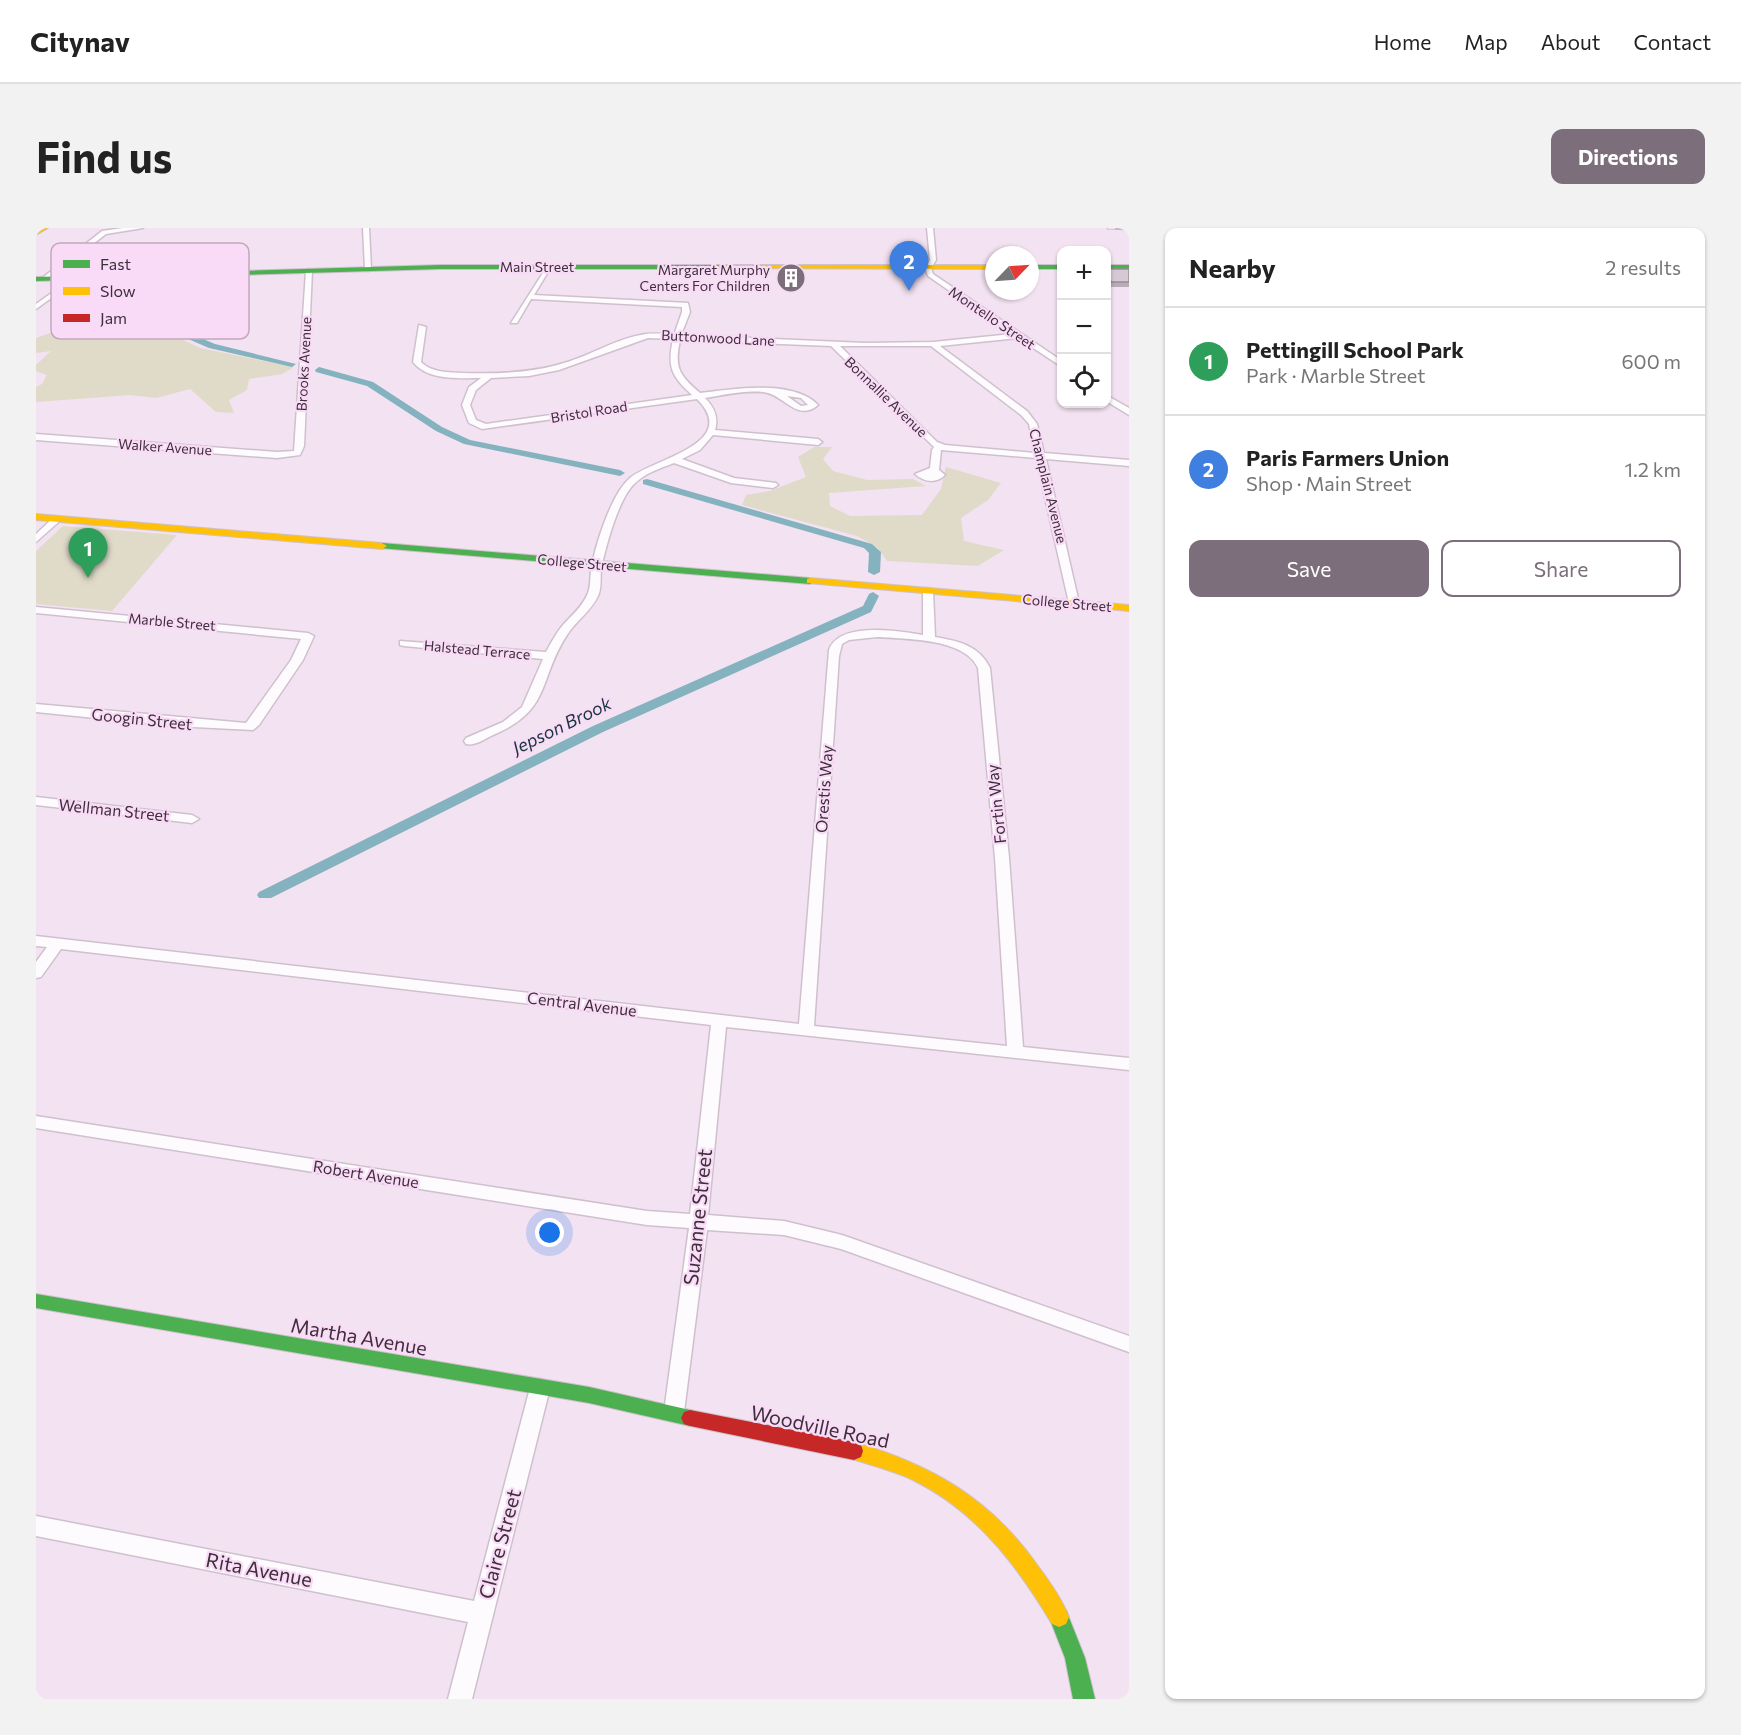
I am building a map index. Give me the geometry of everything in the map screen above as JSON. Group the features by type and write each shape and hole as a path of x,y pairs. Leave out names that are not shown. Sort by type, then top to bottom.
{"main road":[{"path":"36,233 45,228"},
{"name":"Main Street","path":"249,272 548,267 985,267"},
{"path":"1039,267 1057,267"},
{"path":"1111,267 1129,267"},
{"name":"College Street","path":"36,518 1129,608"},
{"name":"Martha Avenue","path":"36,1300 540,1388 564,1390 674,1412"},
{"name":"Woodville Road","path":"674,1412 706,1421 878,1457 933,1480 963,1499 993,1524 1036,1574 1071,1644 1081,1678 1084,1699"}],"street":[{"path":"89,243 104,232 140,228"},
{"path":"366,228 368,269"},
{"path":"928,268 933,260 930,228"},
{"path":"514,321 548,267"},
{"name":"Montello Street","path":"928,268 928,273 934,278 1057,362"},
{"name":"Brooks Avenue","path":"293,454 299,452 300,446 309,271"},
{"path":"36,306 51,296"},
{"path":"470,741 511,722 524,712 534,697 550,656 564,630 590,600 595,588 598,564 627,487 648,470 701,446 711,432 714,416 708,406 676,373 673,361 686,312 685,305 530,297"},
{"name":"Buttonwood Lane","path":"422,327 417,362 419,366 440,374 488,377 527,374 562,366 642,336 679,335 833,344 933,344 1018,336"},
{"name":"Bonnallie Avenue","path":"833,344 940,447"},
{"name":"Champlain Avenue","path":"933,344 1030,420 1035,427 1074,603"},
{"name":"Bristol Road","path":"488,377 472,389 466,405 472,421 480,426 527,422 698,395 748,390 775,392"},
{"path":"1111,400 1129,412"},
{"path":"711,432 818,442"},
{"name":"Walker Avenue","path":"36,437 293,454"},
{"path":"936,472 940,475 936,478 926,478 920,474 934,470 936,450 940,447 1129,463"},
{"path":"674,459 717,477 750,484 773,485"},
{"path":"36,539 57,519"},
{"path":"927,591 929,639"},
{"name":"Marble Street","path":"36,610 308,636 297,660 255,722 249,727"},
{"name":"Orestis Way","path":"806,1030 832,664 837,642 843,637 867,634 929,639"},
{"name":"Fortin Way","path":"929,639 949,642 971,651 984,668 1002,858 1015,1052"},
{"name":"Halstead Terrace","path":"404,643 550,656"},
{"name":"Googin Street","path":"36,708 174,723 249,727"},
{"name":"Wellman Street","path":"36,801 192,819"},
{"name":"Central Avenue","path":"36,941 719,1021 1129,1064"},
{"path":"36,973 57,944"},
{"name":"Suzanne Street","path":"674,1412 691,1293 719,1021"},
{"name":"Robert Avenue","path":"36,1122 647,1218 784,1228 842,1242 1129,1344"},
{"name":"Claire Street","path":"460,1699 540,1388"},
{"name":"Rita Avenue","path":"36,1526 481,1613"}],"shaded area":[{"path":"51,333 51,339 182,339 200,348 294,367 282,374 249,379 247,390 229,400 234,413 216,412 190,389 156,398 130,395 36,402 36,387 42,384 47,375 36,371 36,365 51,351 36,353 36,338"},
{"path":"814,447 832,447 823,459 833,471 867,480 913,479 926,486 829,493 830,506 850,516 922,515 941,489 946,467 1001,483 988,500 961,518 964,541 1004,550 978,566 887,561 878,548 857,536 742,505 746,495 770,491 806,477 798,457"},
{"path":"63,526 177,535 112,611 36,604 36,551"}],"building":[{"path":"1111,269 1129,269 1129,282 1112,282"}],"waterway":[{"name":"Jepson Brook","path":"196,339 212,346 292,364"},
{"name":"Jepson Brook","path":"319,370 370,384 439,429 467,442 620,473"},
{"name":"Jepson Brook","path":"647,482 868,546 875,552 874,572"},
{"name":"Jepson Brook","path":"265,895 598,729 867,609 873,596"}],"railway":[{"path":"1108,228 1129,229"}],"traffic: fast":[{"path":"249,273 440,267 719,267"},
{"path":"1039,267 1057,267"},
{"path":"1111,267 1129,267"},
{"path":"36,279 51,279"},
{"path":"382,546 810,581"},
{"path":"36,1301 589,1395 690,1418"},
{"path":"1059,1617 1075,1658 1084,1699"}],"traffic: slow":[{"path":"36,233 45,228"},
{"path":"719,267 985,267"},
{"path":"36,517 382,546"},
{"path":"810,581 1129,608"},
{"path":"854,1451 920,1474 975,1510 1021,1558 1059,1617"}],"traffic: jam":[{"path":"690,1418 854,1451"}],"place":[{"name":"Margaret Murphy Centers For Children","path":"791,278"},
{"name":"Paris Farmers Union","path":"909,291"},
{"name":"Pettingill School Park","path":"88,578"}]}
